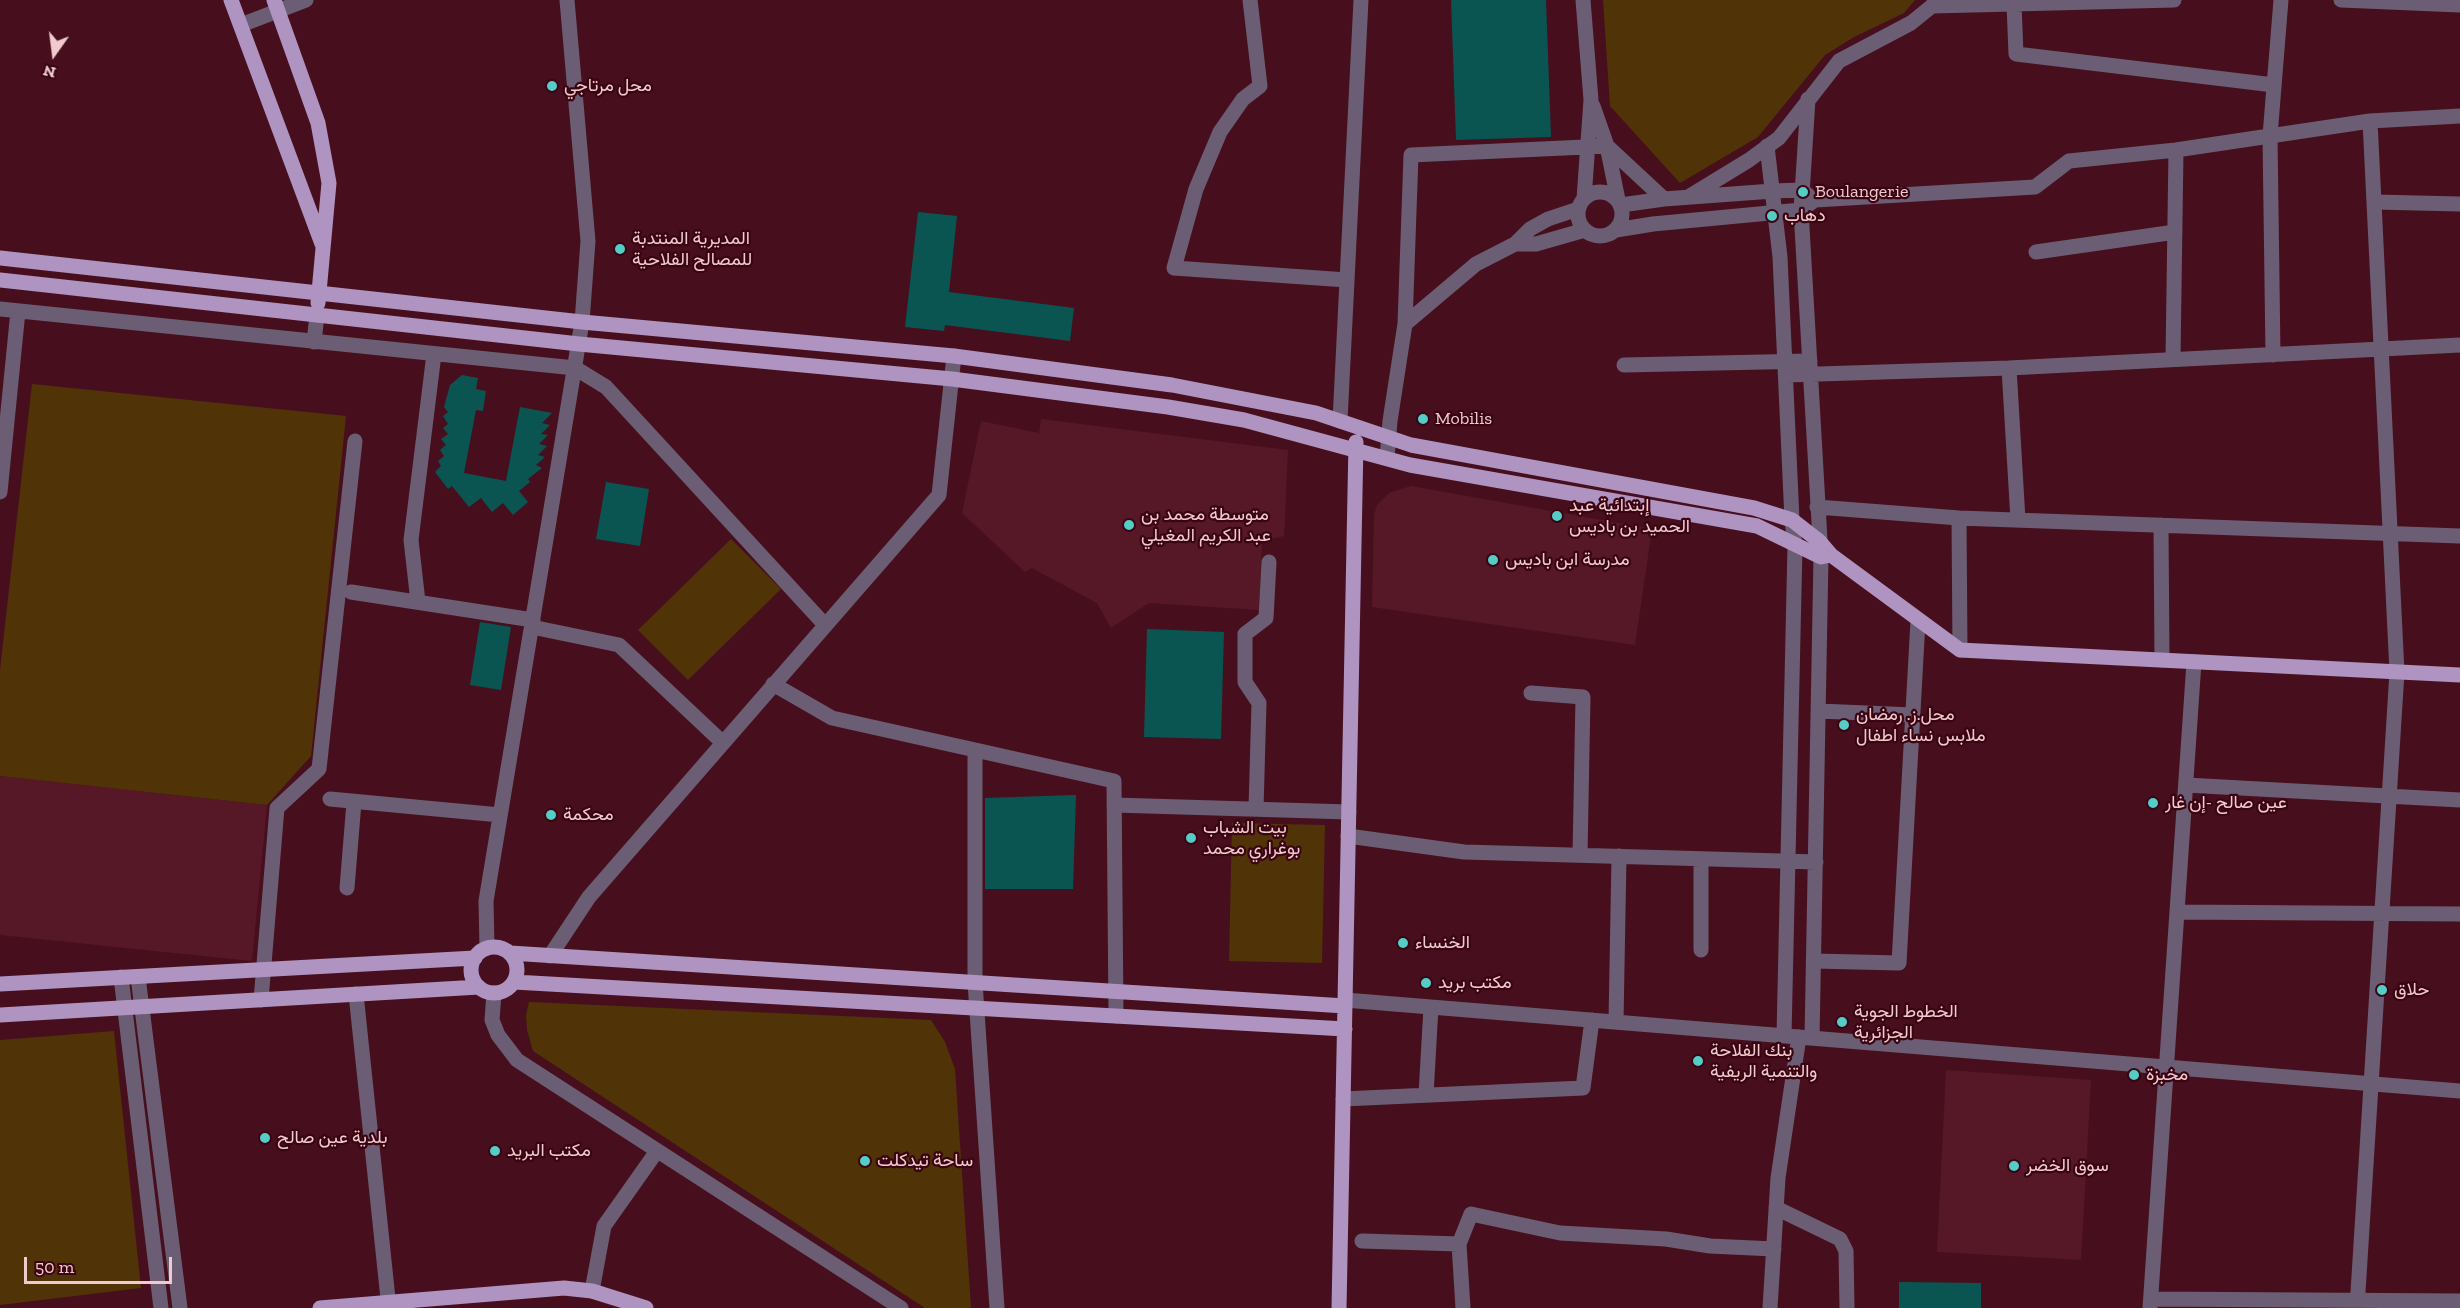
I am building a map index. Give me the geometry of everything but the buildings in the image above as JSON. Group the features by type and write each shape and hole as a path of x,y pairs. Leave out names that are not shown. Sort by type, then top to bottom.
{"main road":[{"path":"231,0 324,250"},
{"path":"276,5 318,123 329,183 317,315"},
{"path":"0,258 582,322 954,356 1172,385 1316,413 1412,445 1755,508 1792,520 1820,541 1826,556"},
{"path":"0,280 579,344 952,379 1168,406 1223,416 1410,465 1757,526 1795,546 1826,556 1960,650 2460,675"},
{"path":"1339,1308 1356,427"},
{"path":"0,984 263,970 481,953 503,949 510,953 550,956 1345,1003"},
{"path":"481,953 472,973 486,990"},
{"path":"0,1015 356,994 486,990 502,992 514,982 517,967 510,953"},
{"path":"514,982 1345,1029"},
{"path":"320,1308 389,1305 564,1288 592,1291 617,1303 646,1308"}],"street":[{"path":"241,25 276,5 306,0"},
{"path":"481,953 486,901 582,322 588,241 567,0"},
{"path":"1250,0 1260,86 1243,99 1220,132 1196,189 1174,268 1347,280"},
{"path":"1340,421 1361,0"},
{"path":"1582,0 1591,100 1579,221 1585,231 1595,236 1607,236 1616,230 1653,224 1801,210 1815,200 2035,187 2069,161 2176,150 2370,121 2460,116"},
{"path":"1688,197 1749,160 1779,138 1839,61 1911,23 1934,3 2014,4 2174,0"},
{"path":"2272,355 2270,136 2280,0"},
{"path":"2341,0 2460,4"},
{"path":"2014,4 2016,54 2274,86"},
{"path":"1808,99 1801,210 1820,541"},
{"path":"1591,100 1606,146 1620,203 1622,218 1616,230"},
{"path":"2357,1304 2397,672 2370,121"},
{"path":"1387,458 1388,437 1405,324 1412,155 1606,146 1664,199"},
{"path":"1767,146 1780,256 1795,546 1788,861 1798,1037"},
{"path":"2173,359 2176,150"},
{"path":"1405,324 1476,264 1515,244 1530,229 1581,204 1595,192 1608,193 1620,203 1801,190 1815,200"},
{"path":"2375,202 2460,204"},
{"path":"1515,244 1536,244 1585,231"},
{"path":"2036,252 2175,232"},
{"path":"0,309 575,368 606,387 825,625"},
{"path":"0,492 18,311"},
{"path":"315,342 317,315"},
{"path":"1624,365 2009,368 2460,345"},
{"path":"418,602 411,540 434,354"},
{"path":"550,956 589,897 939,495 954,356"},
{"path":"2009,368 2018,520"},
{"path":"261,999 277,808 319,769 355,441"},
{"path":"1817,507 1959,518 2460,536"},
{"path":"1959,518 1960,650"},
{"path":"2161,525 2162,660"},
{"path":"1770,1308 1778,1178 1798,1037 1814,961 1819,711 1826,556"},
{"path":"1256,809 1259,703 1245,682 1245,634 1266,618 1269,562"},
{"path":"351,592 532,623 619,645 722,742"},
{"path":"1814,961 1899,963 1918,621"},
{"path":"2194,662 2151,1304 2357,1304 2460,1301"},
{"path":"773,684 832,718 1114,780 1116,1016"},
{"path":"1531,693 1583,697 1580,855"},
{"path":"1819,711 1913,715"},
{"path":"975,750 975,982 997,1308"},
{"path":"2186,785 2460,800"},
{"path":"330,799 500,815"},
{"path":"347,888 354,802"},
{"path":"1114,805 1349,812"},
{"path":"1348,836 1464,852 1816,862"},
{"path":"1616,1022 1619,856"},
{"path":"1701,859 1701,950"},
{"path":"2177,912 2460,914"},
{"path":"138,977 180,1308"},
{"path":"121,978 161,1308"},
{"path":"486,990 492,1020 498,1035 517,1060 901,1308"},
{"path":"356,994 389,1305"},
{"path":"1345,1003 1431,1007 2460,1091"},
{"path":"1426,1095 1431,1007"},
{"path":"1343,1099 1583,1088 1592,1020"},
{"path":"592,1291 604,1226 657,1151"},
{"path":"1776,1208 1840,1239 1846,1251 1848,1308"},
{"path":"1463,1308 1459,1244 1471,1215 1560,1233 1666,1239 1710,1246 1774,1249"},
{"path":"1362,1241 1459,1244"}],"shaded area":[{"path":"1603,0 1915,0 1904,13 1854,37 1825,55 1758,137 1680,183 1610,106"},
{"path":"32,384 346,416 311,756 267,805 0,776 0,670"},
{"name":"متوسطة محمد بن عبد الكريم المغيلي","path":"1041,419 1288,450 1284,536 1262,541 1259,610 1149,603 1111,628 1097,603 1032,568 1025,572 962,513 981,421 1039,433"},
{"path":"1411,486 1652,529 1635,645 1372,607 1374,515 1377,505 1389,493"},
{"path":"731,539 781,589 688,680 638,630"},
{"path":"0,776 267,805 252,961 0,935"},
{"path":"1232,823 1325,825 1322,963 1229,961"},
{"path":"529,1002 931,1020 945,1042 955,1069 971,1308 925,1308 533,1051 527,1030 526,1015"},
{"path":"114,1031 141,1288 0,1305 0,1040"},
{"name":"سوق الخضر","path":"1946,1070 2091,1080 2081,1260 1937,1252"}],"place":[{"name":"محل مرتاجي","path":"552,86"},
{"name":"Boulangerie","path":"1803,192"},
{"name":"دهاب","path":"1772,216"},
{"name":"المديرية المنتدبة للمصالح الفلاحية","path":"620,249"},
{"name":"Mobilis","path":"1423,419"},
{"name":"إبتدائية عبد الحميد بن باديس","path":"1557,516"},
{"name":"متوسطة محمد بن عبد الكريم المغيلي","path":"1129,525"},
{"name":"مدرسة ابن باديس","path":"1493,560"},
{"name":"محل.ز. رمضان ملابس نساء اطفال","path":"1844,725"},
{"name":"عين صالح -إن غار","path":"2153,803"},
{"name":"محكمة","path":"551,815"},
{"name":"بيت الشباب بوغراري محمد","path":"1191,838"},
{"name":"الخنساء","path":"1403,943"},
{"name":"مكتب بريد","path":"1426,983"},
{"name":"حلاق","path":"2382,990"},
{"name":"الخطوط الجوية الجزائرية","path":"1842,1022"},
{"name":"بنك الفلاحة والتنمية الريفية","path":"1698,1061"},
{"name":"مخبزة","path":"2134,1075"},
{"name":"بلدية عين صالح","path":"265,1138"},
{"name":"مكتب البريد","path":"495,1151"},
{"name":"ساحة تيدكلت","path":"865,1161"},
{"name":"سوق الخضر","path":"2014,1166"}]}
